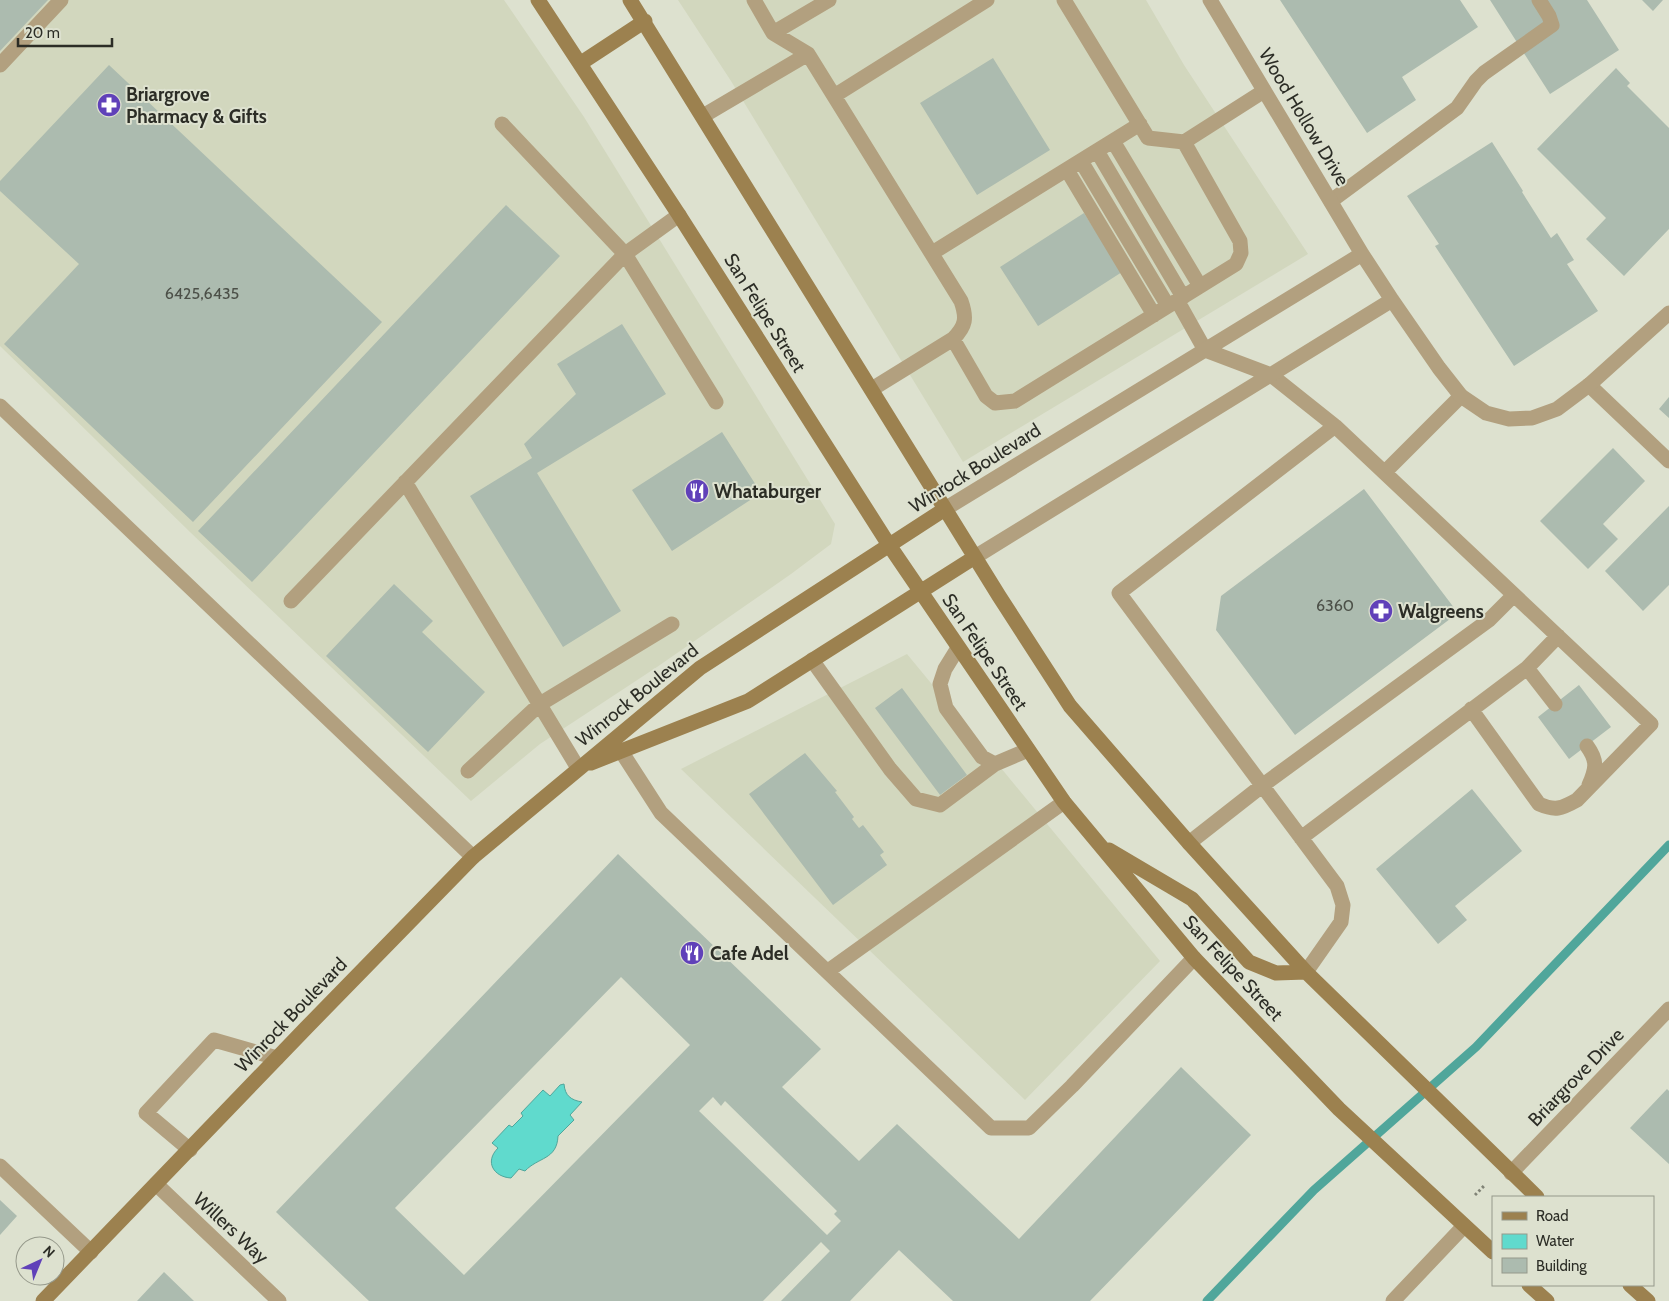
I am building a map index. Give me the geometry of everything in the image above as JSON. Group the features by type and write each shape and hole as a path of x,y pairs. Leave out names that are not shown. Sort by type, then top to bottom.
{"main road":[{"name":"San Felipe Street","path":"538,0 679,214 889,545 1064,802 1194,958 1339,1109 1492,1251"},
{"path":"630,0 975,558 1070,706 1188,843 1306,972 1481,1145 1536,1196"},
{"path":"581,63 644,21"},
{"name":"Winrock Boulevard","path":"43,1301 474,857 578,768 700,668 945,509"},
{"name":"Winrock Boulevard","path":"578,768 748,701 975,558"},
{"path":"1099,844 1192,899 1249,962 1276,973 1306,972"},
{"path":"1530,1286 1547,1301"},
{"path":"1631,1286 1648,1301"}],"street":[{"path":"0,65 61,0"},
{"path":"754,0 774,33 808,54 961,301 965,314 962,330 953,339 872,389"},
{"path":"774,33 829,0"},
{"path":"834,96 987,0"},
{"path":"1064,0 1148,138 1184,142 1264,91"},
{"name":"Wood Hollow Drive","path":"1210,0 1362,254"},
{"path":"1331,201 1457,108 1484,73 1552,25 1539,0"},
{"path":"703,116 808,54"},
{"path":"502,124 625,254 716,402"},
{"path":"932,253 1140,124"},
{"path":"1113,141 1200,286"},
{"path":"953,339 986,396 995,403 1015,401 1236,264 1241,253 1240,242 1184,142"},
{"path":"1097,151 1176,301 1205,350 1271,375 1335,426 1651,724 1577,800 1565,806 1552,809 1538,804 1472,709"},
{"path":"1082,161 1176,301"},
{"path":"1067,170 1154,315"},
{"path":"291,601 625,254 679,214"},
{"path":"1362,254 1439,368 1461,396 1486,413 1509,419 1532,418 1557,409 1589,385 1669,313"},
{"name":"Winrock Boulevard","path":"945,509 1362,254"},
{"name":"Winrock Boulevard","path":"975,558 1392,300"},
{"path":"1589,385 1669,462"},
{"path":"1385,472 1461,396"},
{"path":"0,406 474,857"},
{"path":"1306,972 1341,922 1343,905 1338,886 1120,593 1335,426"},
{"path":"405,482 578,768"},
{"path":"1188,843 1262,785 1489,620 1514,595"},
{"path":"468,771 540,704 672,624"},
{"path":"1301,838 1527,668 1558,636"},
{"path":"958,648 945,669 940,684 946,708 982,757 995,764"},
{"path":"812,660 890,769 916,799 940,805 995,764 1028,750"},
{"path":"1527,668 1555,704"},
{"path":"1586,746 1593,754 1596,770 1588,789"},
{"path":"621,751 661,813 991,1128 1029,1128 1072,1086 1194,958"},
{"path":"828,971 1064,802"},
{"name":"Briargrove Drive","path":"1511,1173 1669,1009"},
{"path":"190,1150 146,1113 214,1040 277,1058"},
{"path":"0,1166 90,1252"},
{"name":"Willers Way","path":"156,1184 279,1301"},
{"path":"1393,1301 1464,1226"}],"path":[{"path":"1475,1195 1485,1185"}],"shaded area":[{"path":"0,0 504,0 584,117 835,524 831,544 657,667 540,744 471,801 190,532 0,346"},
{"path":"678,0 1146,0 1184,65 1308,254 963,462 731,81"},
{"path":"907,654 1160,961 1025,1100 681,769"}],"water":[{"path":"564,1084 569,1097 582,1102 570,1115 574,1120 558,1136 554,1150 525,1171 519,1169 511,1178 500,1175 491,1163 494,1153 498,1148 492,1143 509,1125 512,1127 523,1116 521,1113 543,1090 550,1096 560,1085"}],"building":[{"path":"0,0 48,0 0,51"},
{"path":"1280,0 1460,0 1478,27 1402,77 1416,100 1367,133"},
{"path":"1490,0 1587,0 1619,50 1550,94"},
{"path":"1642,0 1663,0 1653,11"},
{"path":"993,58 1050,150 977,195 920,103"},
{"path":"109,65 382,322 193,522 4,344 79,264 0,191 0,181"},
{"path":"1616,68 1630,83 1627,86 1669,128 1669,229 1624,276 1586,239 1606,218 1537,149"},
{"path":"1492,142 1551,238 1557,233 1574,260 1567,264 1598,311 1514,366 1435,246 1439,244 1407,196"},
{"path":"506,205 560,256 252,582 198,531"},
{"path":"1084,213 1122,272 1038,326 1000,267"},
{"path":"622,324 666,394 537,473 621,611 563,647 470,496 532,458 524,444 576,394 557,364"},
{"path":"1669,397 1669,418 1659,409"},
{"name":"Whataburger","path":"722,432 761,493 672,551 632,490"},
{"path":"1613,448 1645,481 1603,524 1618,539 1588,569 1540,521"},
{"name":"Walgreens","path":"1364,489 1458,613 1295,735 1216,630 1221,596"},
{"path":"1669,506 1669,585 1643,611 1605,571"},
{"path":"394,584 433,621 422,632 485,692 428,752 326,656"},
{"path":"1579,685 1611,727 1569,759 1538,717"},
{"path":"902,688 967,775 940,795 875,708"},
{"path":"805,753 837,791 835,792 854,817 852,819 859,828 863,825 884,852 880,855 887,865 833,905 749,794"},
{"path":"1472,789 1522,851 1455,906 1467,920 1438,944 1376,869"},
{"path":"618,854 821,1049 782,1087 859,1161 897,1124 1019,1239 1181,1067 1251,1135 1090,1301 953,1301 899,1250 850,1301 781,1301 830,1251 821,1242 763,1301 369,1301 276,1212","holes":["621,977 690,1045 464,1275 395,1208","713,1097 721,1106 725,1101 837,1211 834,1214 841,1221 827,1235 699,1111"]},
{"path":"1667,1089 1669,1091 1669,1164 1630,1128"},
{"path":"0,1200 17,1216 0,1235"},
{"path":"164,1272 194,1301 137,1301"}],"waterway":[{"path":"1207,1301 1314,1190 1476,1047 1669,845"}],"place":[{"name":"Briargrove Pharmacy & Gifts","path":"109,105"},
{"name":"Whataburger","path":"697,491"},
{"name":"Walgreens","path":"1381,611"},
{"name":"Cafe Adel","path":"692,953"}]}
